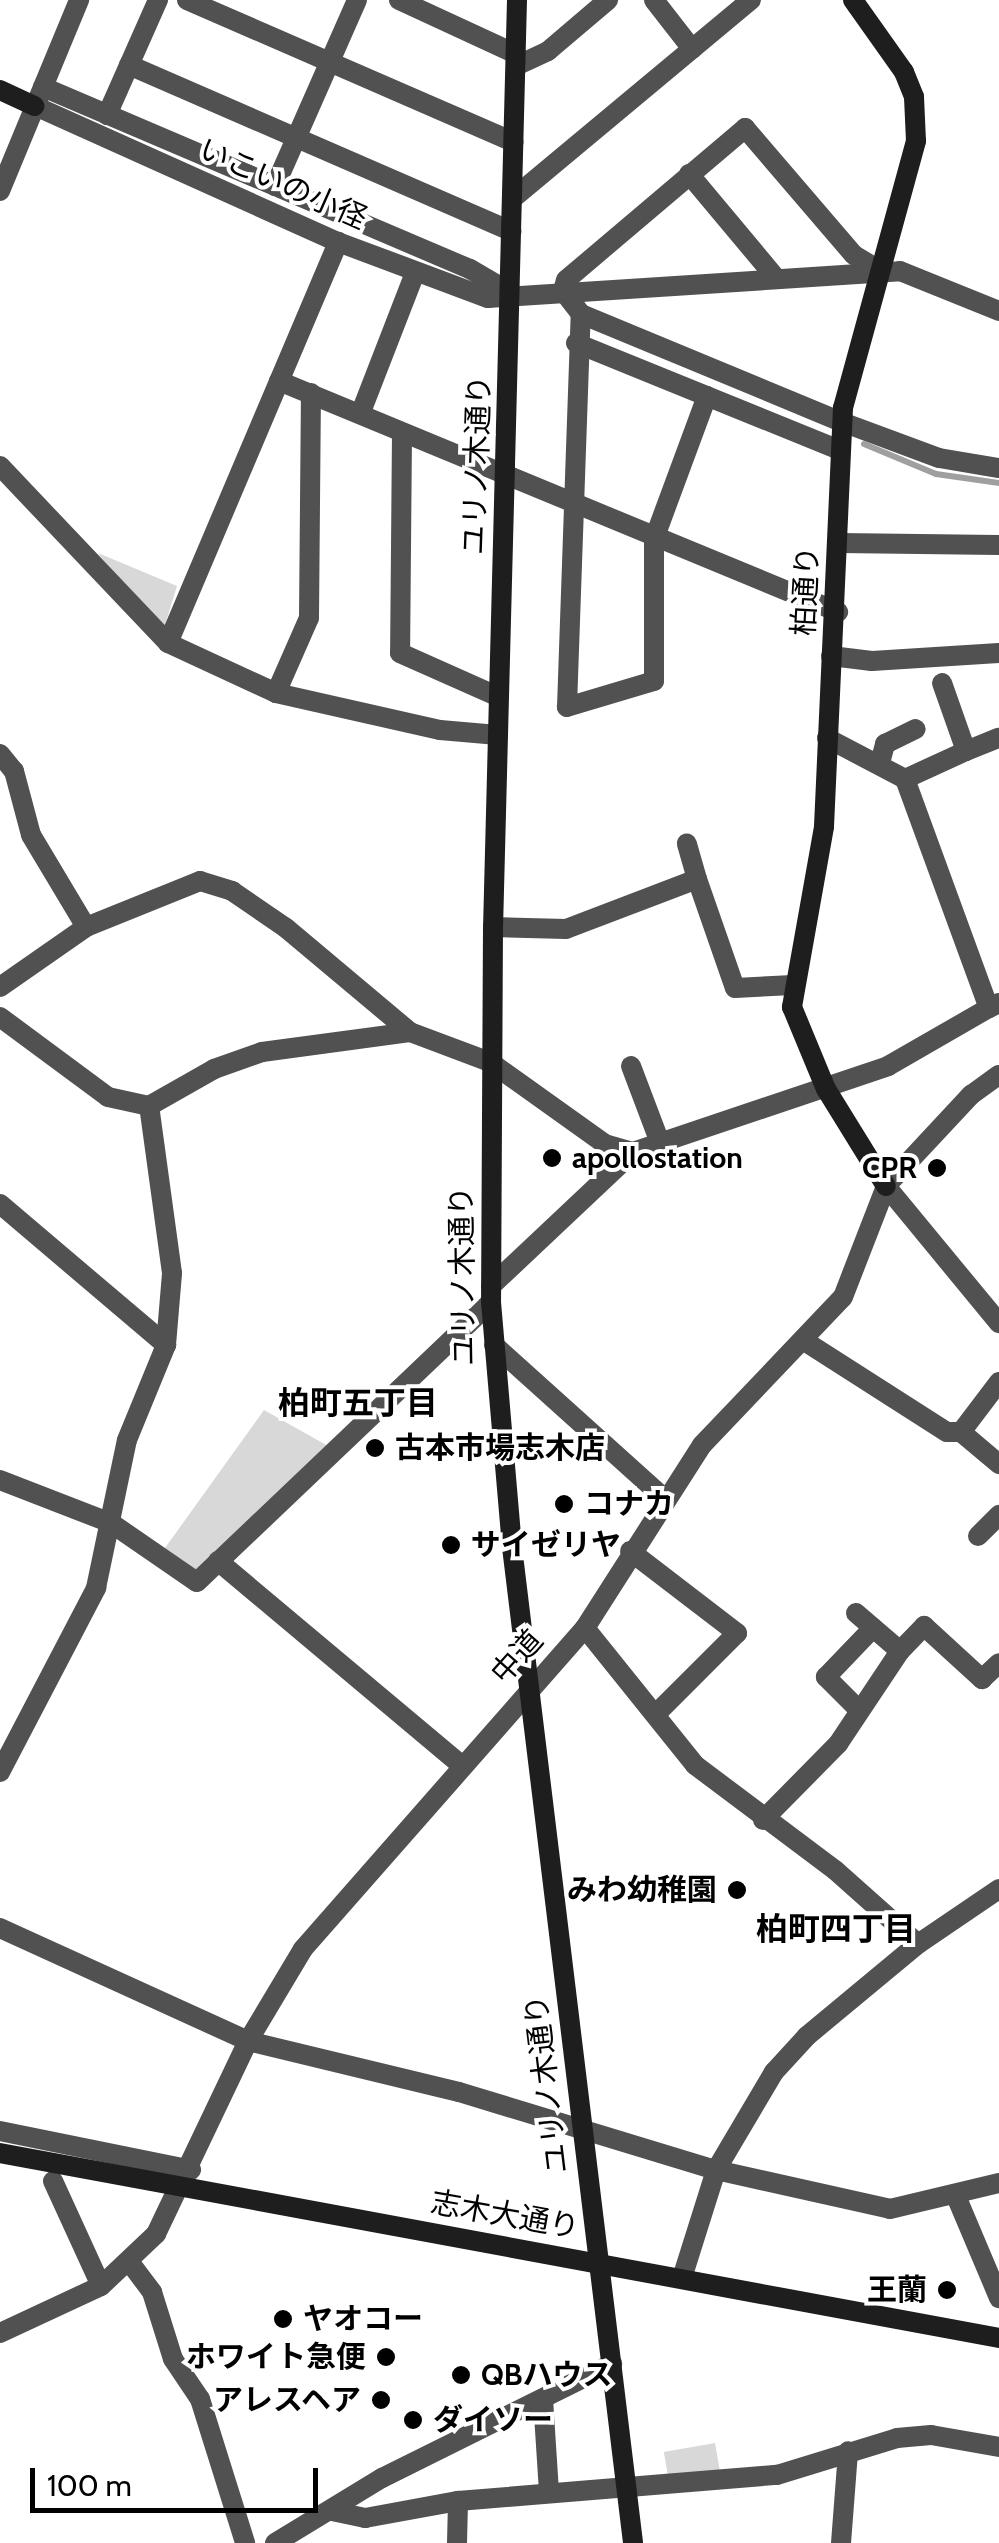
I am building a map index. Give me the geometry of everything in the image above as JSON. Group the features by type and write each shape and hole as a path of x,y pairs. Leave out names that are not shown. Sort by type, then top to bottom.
{"street":[{"path":"0,191 79,0"},
{"path":"107,114 158,0"},
{"path":"187,0 513,142"},
{"path":"275,186 356,0"},
{"path":"398,0 516,60 548,51 608,0"},
{"name":"ユリノ木通り","path":"516,0 513,294 490,1062 491,1294 530,1686 632,2543"},
{"path":"654,0 692,48"},
{"path":"512,199 751,0"},
{"name":"柏通り","path":"853,0 904,72 915,108 910,172 842,422 838,612 831,656 821,847 792,1006 826,1090 886,1186"},
{"path":"129,65 512,231"},
{"path":"0,90 107,114 470,268 513,294"},
{"name":"いこいの小径","path":"39,96 338,242 488,298 881,271"},
{"path":"999,310 900,270 881,271 854,255 745,128 566,280 563,291 581,314 842,422 890,434 939,458 999,468"},
{"path":"689,174 775,277"},
{"path":"168,642 338,242"},
{"path":"361,412 415,273"},
{"path":"581,314 576,343 567,707 654,681 654,539 706,396"},
{"path":"576,343 840,450"},
{"path":"280,381 838,612"},
{"path":"276,693 310,618 311,393"},
{"path":"402,433 400,654 499,697"},
{"path":"0,466 168,642 276,693 440,730 498,735"},
{"path":"839,543 999,545"},
{"path":"831,656 872,661 999,653"},
{"path":"942,684 966,751"},
{"path":"880,763 886,744 916,729"},
{"path":"0,1480 111,1523 197,1582 633,1152 659,1140 826,1090 904,1058 994,1005 906,779 827,738"},
{"path":"906,779 999,738"},
{"path":"0,754 14,771 31,835 86,927"},
{"path":"688,843 735,988 793,985"},
{"path":"493,927 566,930 698,880"},
{"path":"0,987 86,927 190,882 214,884 286,928 410,1032 490,1062 605,1144 633,1152"},
{"path":"0,1018 108,1097 149,1106 214,1069 262,1052 410,1032"},
{"path":"632,1066 659,1140"},
{"path":"999,1075 971,1094 886,1186 999,1323"},
{"path":"0,1772 6,1745 96,1588 126,1440 166,1345 172,1272 149,1106"},
{"name":"中道","path":"0,2333 101,2286 131,2264 187,2178 248,2041 303,1949 530,1686 585,1628 663,1498 713,1430 806,1342 843,1297 886,1186"},
{"path":"0,1204 166,1345"},
{"path":"806,1342 947,1432 961,1432 999,1464"},
{"path":"494,1345 663,1498"},
{"path":"961,1432 999,1382"},
{"path":"978,1536 999,1515"},
{"path":"630,1551 737,1632 658,1712"},
{"path":"218,1562 461,1765"},
{"path":"856,1612 900,1651"},
{"path":"762,1820 838,1744 900,1651 924,1626 982,1680 999,1662"},
{"path":"585,1628 658,1712 696,1765 762,1820 835,1870 918,1944"},
{"path":"859,1710 826,1676 874,1628"},
{"path":"682,2278 716,2170 794,2049 918,1944 999,1889"},
{"path":"0,1928 248,2041 459,2092 716,2170 879,2208 956,2196 999,2183"},
{"path":"0,2132 187,2178"},
{"name":"志木大通り","path":"0,2153 187,2178 999,2338"},
{"path":"53,2181 101,2286"},
{"path":"956,2196 999,2298"},
{"path":"131,2264 152,2292 173,2358 200,2399 246,2543"},
{"path":"275,2543 382,2478 612,2364"},
{"path":"543,2399 549,2492"},
{"path":"332,2511 365,2518 458,2501 776,2475 848,2451 931,2436 999,2448"},
{"path":"841,2543 848,2451"},
{"path":"456,2543 458,2501"}],"shaded area":[{"path":"98,553 177,586 165,625 159,627 138,606"},
{"path":"264,1410 337,1451 196,1571 165,1548"},
{"path":"715,2443 720,2470 668,2479 664,2452"}],"waterway":[{"path":"864,444 936,474 999,483"}],"place":[{"name":"apollostation","path":"552,1158"},
{"name":"CPR","path":"937,1168"},
{"name":"古本市場志木店","path":"375,1448"},
{"name":"コナカ","path":"564,1504"},
{"name":"サイゼリヤ","path":"451,1545"},
{"name":"みわ幼稚園","path":"737,1890"},
{"name":"王蘭","path":"947,2290"},
{"name":"ヤオコー","path":"283,2319"},
{"name":"ホワイト急便","path":"386,2357"},
{"name":"QBハウス","path":"461,2375"},
{"name":"アレスヘア","path":"381,2400"},
{"name":"ダイソー","path":"413,2420"}],"district":[{"name":"柏町五丁目","path":"358,1403"},
{"name":"柏町四丁目","path":"836,1929"}]}
